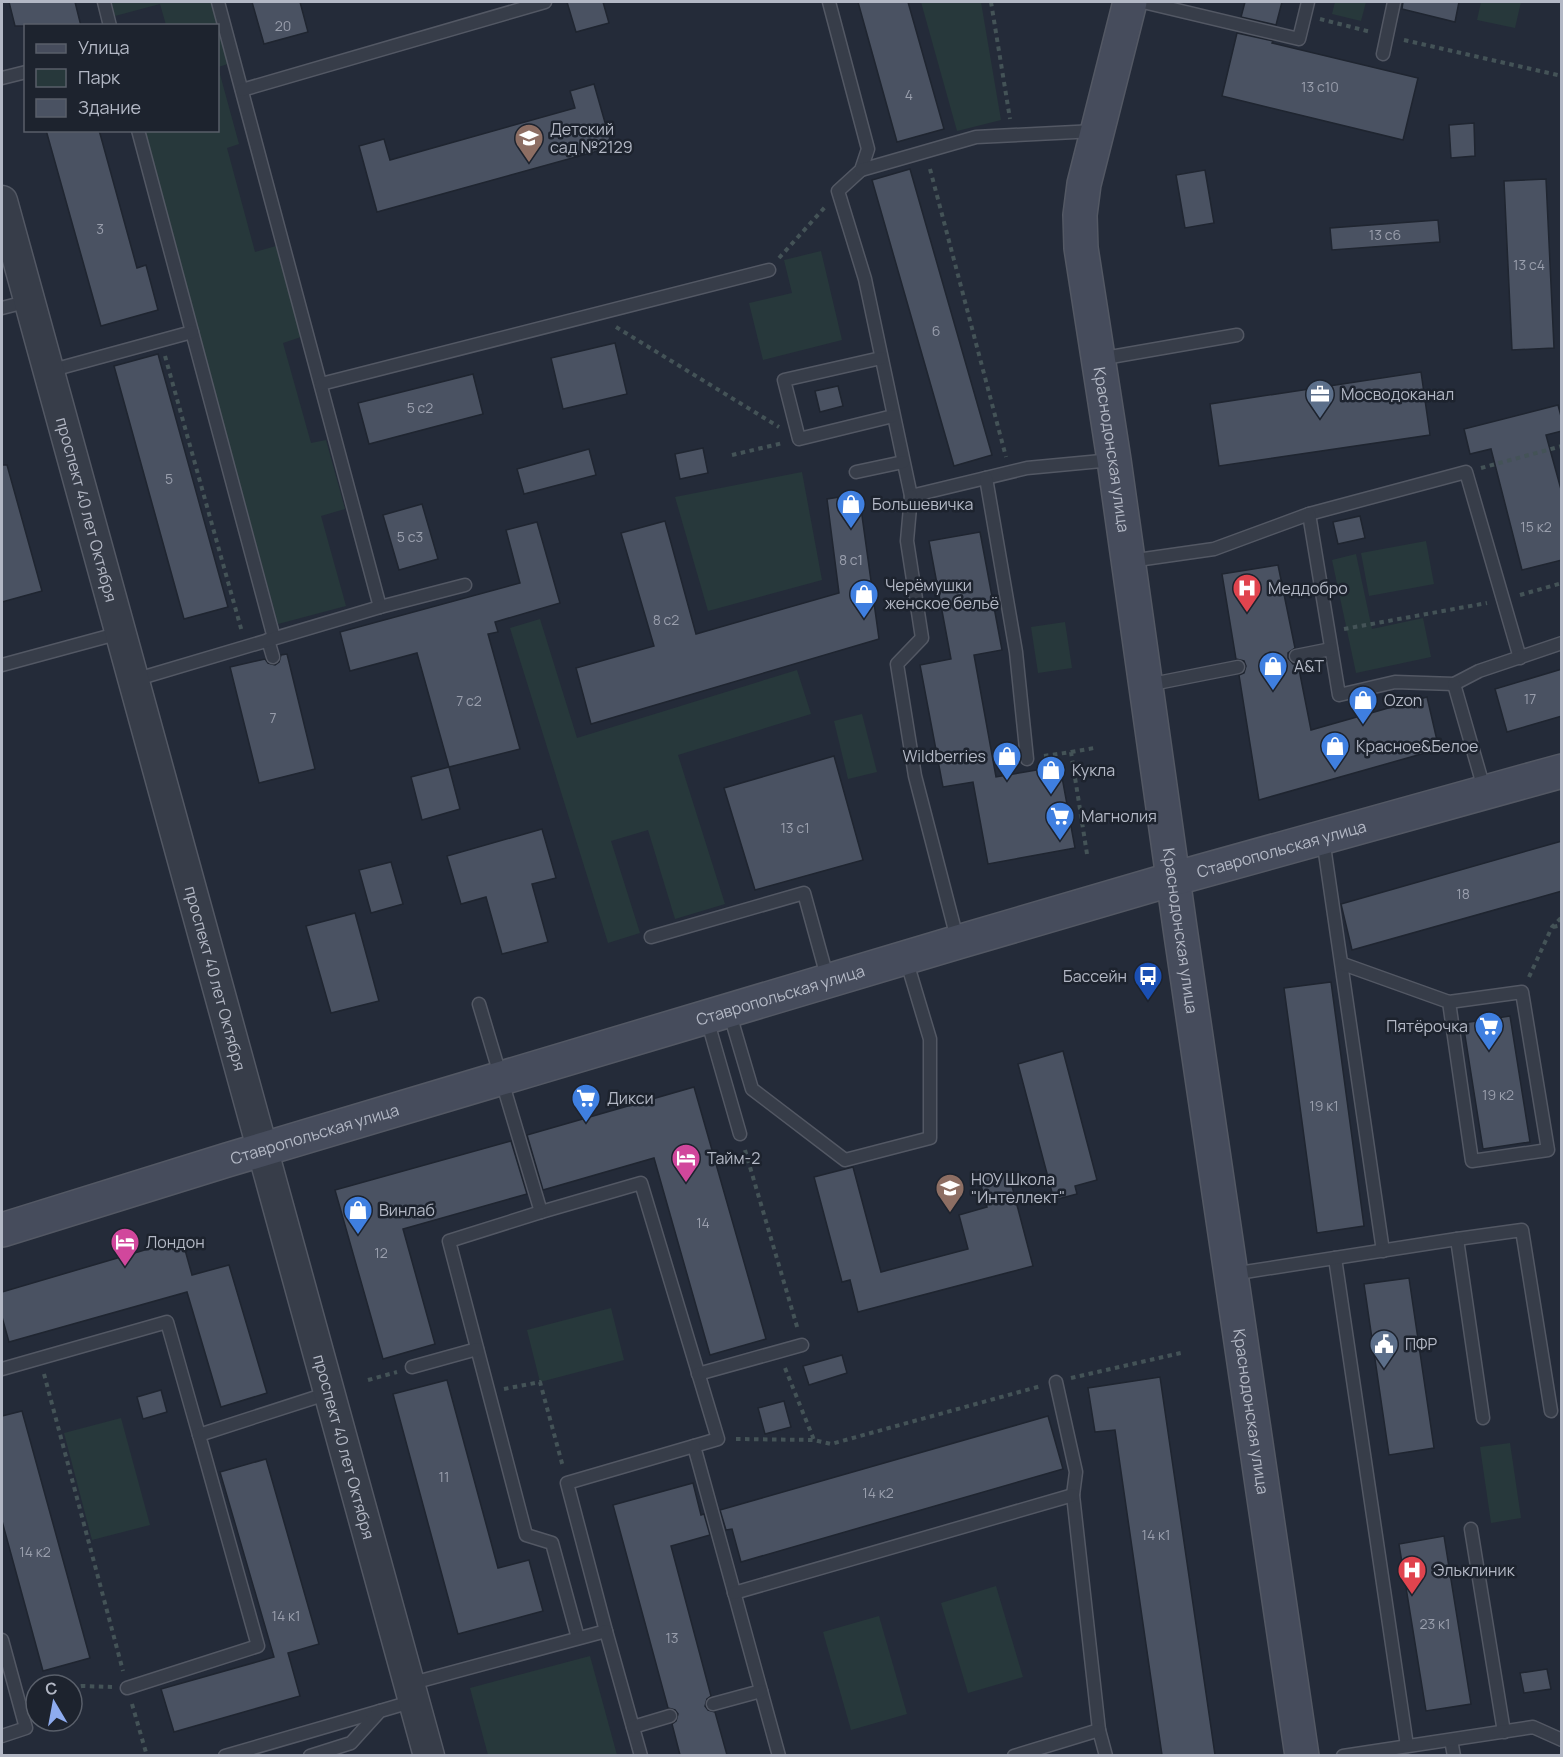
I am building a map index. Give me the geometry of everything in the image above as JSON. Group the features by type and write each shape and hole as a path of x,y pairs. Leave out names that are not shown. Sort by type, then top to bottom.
{"main road":[{"name":"Краснодонская улица","path":"1130,2 1084,184 1080,215 1081,248 1129,562 1230,1274 1302,1755"},
{"name":"Ставропольская улица","path":"2,1230 958,942 1173,879 1562,771"}],"street":[{"name":"проспект 40 лет Октября","path":"2,201 15,304 49,371 429,1755"}],"lane":[{"path":"104,2 110,24"},
{"path":"218,2 380,606"},
{"path":"242,90 545,2"},
{"path":"829,2 868,149 861,170"},
{"path":"1143,2 1299,39 1308,2"},
{"path":"1383,54 1394,2"},
{"path":"2,78 24,72"},
{"path":"958,942 915,776 897,664 922,638 907,541 911,496 865,279 838,191 861,170 976,137 1098,131"},
{"path":"139,132 271,639 273,657"},
{"path":"321,384 769,270"},
{"path":"49,371 192,332"},
{"path":"1098,359 1237,335"},
{"path":"881,358 784,380 799,439 893,416"},
{"path":"911,496 1027,468 1114,460"},
{"path":"856,472 903,462"},
{"path":"1129,562 1214,549 1309,514 1466,472 1520,658"},
{"path":"986,478 1016,652 1027,759"},
{"path":"1309,514 1340,695 1395,682 1454,684 1479,671 1562,643"},
{"path":"134,680 380,606 465,585"},
{"path":"2,665 121,633"},
{"path":"1296,656 1331,649"},
{"path":"1146,685 1238,667"},
{"path":"1454,684 1485,793"},
{"path":"1323,837 1383,1251"},
{"path":"651,937 804,893 828,981"},
{"path":"718,1014 752,1089 845,1160 930,1138 930,1039 906,958"},
{"path":"1343,964 1449,1002 1522,992 1548,1150 1472,1161 1449,1002"},
{"path":"479,1004 540,1212"},
{"path":"718,1014 740,1134"},
{"path":"578,1638 552,1543 526,1535 449,1241 641,1183 718,1439 567,1483 641,1755"},
{"path":"1230,1274 1522,1230 1551,1411"},
{"path":"1457,1239 1484,1418"},
{"path":"1335,1258 1407,1746"},
{"path":"2,1369 167,1322 258,1646 128,1688"},
{"path":"699,1374 802,1345"},
{"path":"412,1367 477,1349"},
{"path":"1056,1382 1076,1472 1073,1495 1099,1730 1106,1755"},
{"path":"199,1435 329,1393"},
{"path":"694,1446 779,1755"},
{"path":"734,1593 1073,1495"},
{"path":"1471,1529 1504,1732"},
{"path":"225,1755 380,1711 412,1692 606,1631"},
{"path":"2,1640 26,1728 2,1736"},
{"path":"713,1704 761,1691"},
{"path":"310,1755 351,1743 380,1711"},
{"path":"633,1727 670,1716"},
{"path":"1343,1755 1533,1728 1562,1740"},
{"path":"1014,1755 1099,1730"},
{"path":"1451,1740 1454,1755"}],"path":[{"path":"991,2 1012,135"},
{"path":"1305,15 1562,76"},
{"path":"926,152 1010,473"},
{"path":"769,270 838,191"},
{"path":"595,314 799,439"},
{"path":"160,341 246,646"},
{"path":"732,454 799,439"},
{"path":"1466,472 1562,446"},
{"path":"1328,632 1502,600 1562,584"},
{"path":"1027,759 1094,748"},
{"path":"1071,752 1087,854"},
{"path":"1522,992 1552,927 1562,917"},
{"path":"1552,927 1562,925"},
{"path":"740,1134 802,1345"},
{"path":"778,1352 814,1440"},
{"path":"718,1439 814,1440 831,1444 1056,1382 1185,1353"},
{"path":"40,1358 147,1755"},
{"path":"368,1380 412,1367"},
{"path":"489,1392 540,1382 567,1483"},
{"path":"84,1686 128,1688"}],"green space":[{"path":"111,2 211,2 216,24 166,24 160,4 115,16"},
{"path":"921,2 981,2 1001,120 957,131"},
{"path":"1335,2 1366,2 1361,21 1332,14"},
{"path":"1481,2 1521,2 1515,28 1477,20"},
{"path":"219,30 228,64 219,67"},
{"path":"219,71 239,144 227,148 255,252 276,246 301,337 283,343 311,443 326,440 345,509 321,516 346,606 278,624 144,132 219,132"},
{"path":"821,251 842,340 763,360 749,303 792,293 784,260"},
{"path":"802,472 822,580 708,611 675,497"},
{"path":"1426,541 1434,584 1369,596 1361,553"},
{"path":"1356,554 1372,629 1423,618 1431,657 1356,673 1332,560"},
{"path":"540,619 577,738 797,670 811,714 678,755 725,904 675,919 648,830 611,841 640,933 608,943 510,628"},
{"path":"1065,622 1072,668 1038,673 1031,627"},
{"path":"862,714 877,772 848,779 834,721"},
{"path":"611,1308 624,1360 540,1382 527,1330"},
{"path":"121,1418 150,1525 92,1540 64,1433"},
{"path":"1510,1443 1521,1518 1491,1523 1480,1447"},
{"path":"996,1586 1023,1677 968,1693 941,1603"},
{"path":"879,1616 907,1714 851,1730 823,1632"},
{"path":"590,1656 617,1755 488,1755 470,1688"}],"building":[{"path":"9,2 75,2 80,24 24,24 24,26 15,26"},
{"path":"252,2 300,2 308,32 264,44"},
{"path":"567,2 603,2 609,23 576,32"},
{"path":"858,2 908,2 944,129 897,142"},
{"path":"1245,2 1282,2 1276,25 1241,17"},
{"path":"1403,2 1459,2 1455,22 1402,9"},
{"path":"1237,33 1418,78 1403,140 1222,96"},
{"path":"594,84 612,147 377,212 359,146 384,139 390,160 575,108 570,91"},
{"path":"1474,123 1475,156 1451,158 1449,125"},
{"path":"47,132 100,132 137,268 146,265 158,310 101,326"},
{"path":"910,169 992,455 954,466 872,180"},
{"path":"1205,170 1214,223 1185,228 1176,175"},
{"path":"1546,179 1554,348 1512,350 1504,181"},
{"path":"1438,220 1440,242 1332,250 1330,228"},
{"path":"615,343 627,394 563,409 551,358"},
{"path":"158,354 228,607 184,619 114,366"},
{"name":"Мосводоканал","path":"1421,372 1430,435 1219,466 1210,404"},
{"path":"473,374 483,414 369,444 358,403"},
{"path":"838,386 843,406 820,412 815,391"},
{"path":"1558,405 1562,431 1546,435 1562,493 1562,560 1522,570 1491,449 1470,454 1464,429"},
{"path":"703,448 708,473 680,479 675,454"},
{"path":"589,449 596,475 524,494 517,469"},
{"path":"2,465 7,465 42,591 2,602"},
{"path":"859,494 879,639 591,724 576,668 654,646 621,533 665,521 696,634 839,593 827,499"},
{"path":"422,504 438,559 399,570 383,515"},
{"path":"1360,516 1365,538 1338,544 1333,522"},
{"path":"537,522 560,603 495,622 498,632 488,634 520,749 449,767 417,653 350,671 340,632 520,583 506,530"},
{"path":"980,532 1002,650 974,655 996,777 1060,766 1075,848 988,864 973,782 943,787 920,665 951,659 929,541"},
{"path":"1278,565 1295,648 1288,653 1288,658 1293,664 1298,664 1311,730 1427,697 1439,749 1259,800 1239,675 1244,673 1246,666 1244,661 1236,659 1222,574"},
{"path":"287,654 315,769 259,783 230,667 265,659 268,663 275,665 279,662 281,655"},
{"path":"1562,669 1562,716 1507,732 1495,689"},
{"path":"834,756 863,860 755,890 724,788"},
{"path":"449,767 460,809 422,820 411,777"},
{"path":"542,829 556,878 532,884 548,942 502,954 486,897 461,904 447,856"},
{"path":"1562,841 1562,891 1352,950 1341,904"},
{"path":"391,862 403,904 371,913 359,870"},
{"path":"355,913 379,1001 331,1013 306,926"},
{"path":"1331,982 1364,1226 1317,1233 1284,988"},
{"path":"1510,1016 1530,1142 1483,1149 1463,1023"},
{"path":"1063,1051 1097,1180 1075,1186 1077,1194 1054,1200 1018,1064"},
{"path":"694,1087 766,1339 710,1355 654,1158 543,1190 527,1135"},
{"path":"511,1141 527,1194 403,1229 435,1344 383,1359 335,1190"},
{"path":"853,1167 881,1272 968,1249 959,1215 987,1207 979,1178 1008,1171 1033,1266 858,1312 850,1280 842,1282 814,1177"},
{"path":"182,1239 192,1275 229,1265 267,1393 221,1407 187,1292 9,1342 2,1317 2,1292"},
{"path":"1409,1278 1434,1448 1389,1455 1364,1284"},
{"path":"842,1355 847,1373 809,1385 803,1366"},
{"path":"1160,1377 1215,1755 1162,1755 1115,1430 1095,1432 1088,1388"},
{"path":"447,1380 498,1568 529,1560 543,1611 458,1634 393,1394"},
{"path":"161,1390 167,1412 143,1419 137,1397"},
{"path":"784,1401 791,1427 765,1434 758,1408"},
{"path":"22,1411 90,1658 43,1671 2,1521 2,1416"},
{"path":"1048,1416 1063,1469 741,1562 732,1529 726,1530 720,1510"},
{"path":"266,1459 319,1644 288,1653 300,1696 174,1732 161,1689 274,1657 220,1472"},
{"path":"693,1483 701,1515 704,1514 710,1535 671,1546 711,1696 707,1699 705,1706 708,1710 715,1712 727,1755 680,1755 672,1724 676,1721 678,1714 675,1710 668,1708 613,1505"},
{"path":"1444,1536 1471,1704 1426,1711 1399,1544"},
{"path":"1547,1669 1551,1689 1524,1693 1520,1673"}],"place":[{"name":"Детский сад №2129","path":"529,164"},
{"name":"Мосводоканал","path":"1320,420"},
{"name":"Большевичка","path":"851,530"},
{"name":"Меддобро","path":"1247,614"},
{"name":"Черёмушки женское бельё","path":"864,620"},
{"name":"A&T","path":"1273,692"},
{"name":"Ozon","path":"1363,726"},
{"name":"Красное&Белое","path":"1335,772"},
{"name":"Wildberries","path":"1007,782"},
{"name":"Кукла","path":"1051,796"},
{"name":"Магнолия","path":"1060,842"},
{"name":"Бассейн","path":"1148,1002"},
{"name":"Пятёрочка","path":"1489,1052"},
{"name":"Дикси","path":"586,1124"},
{"name":"Тайм-2","path":"686,1184"},
{"name":"НОУ Школа \"Интеллект\"","path":"950,1214"},
{"name":"Винлаб","path":"358,1236"},
{"name":"Лондон","path":"125,1268"},
{"name":"ПФР","path":"1384,1370"},
{"name":"Эльклиник","path":"1412,1596"}]}
